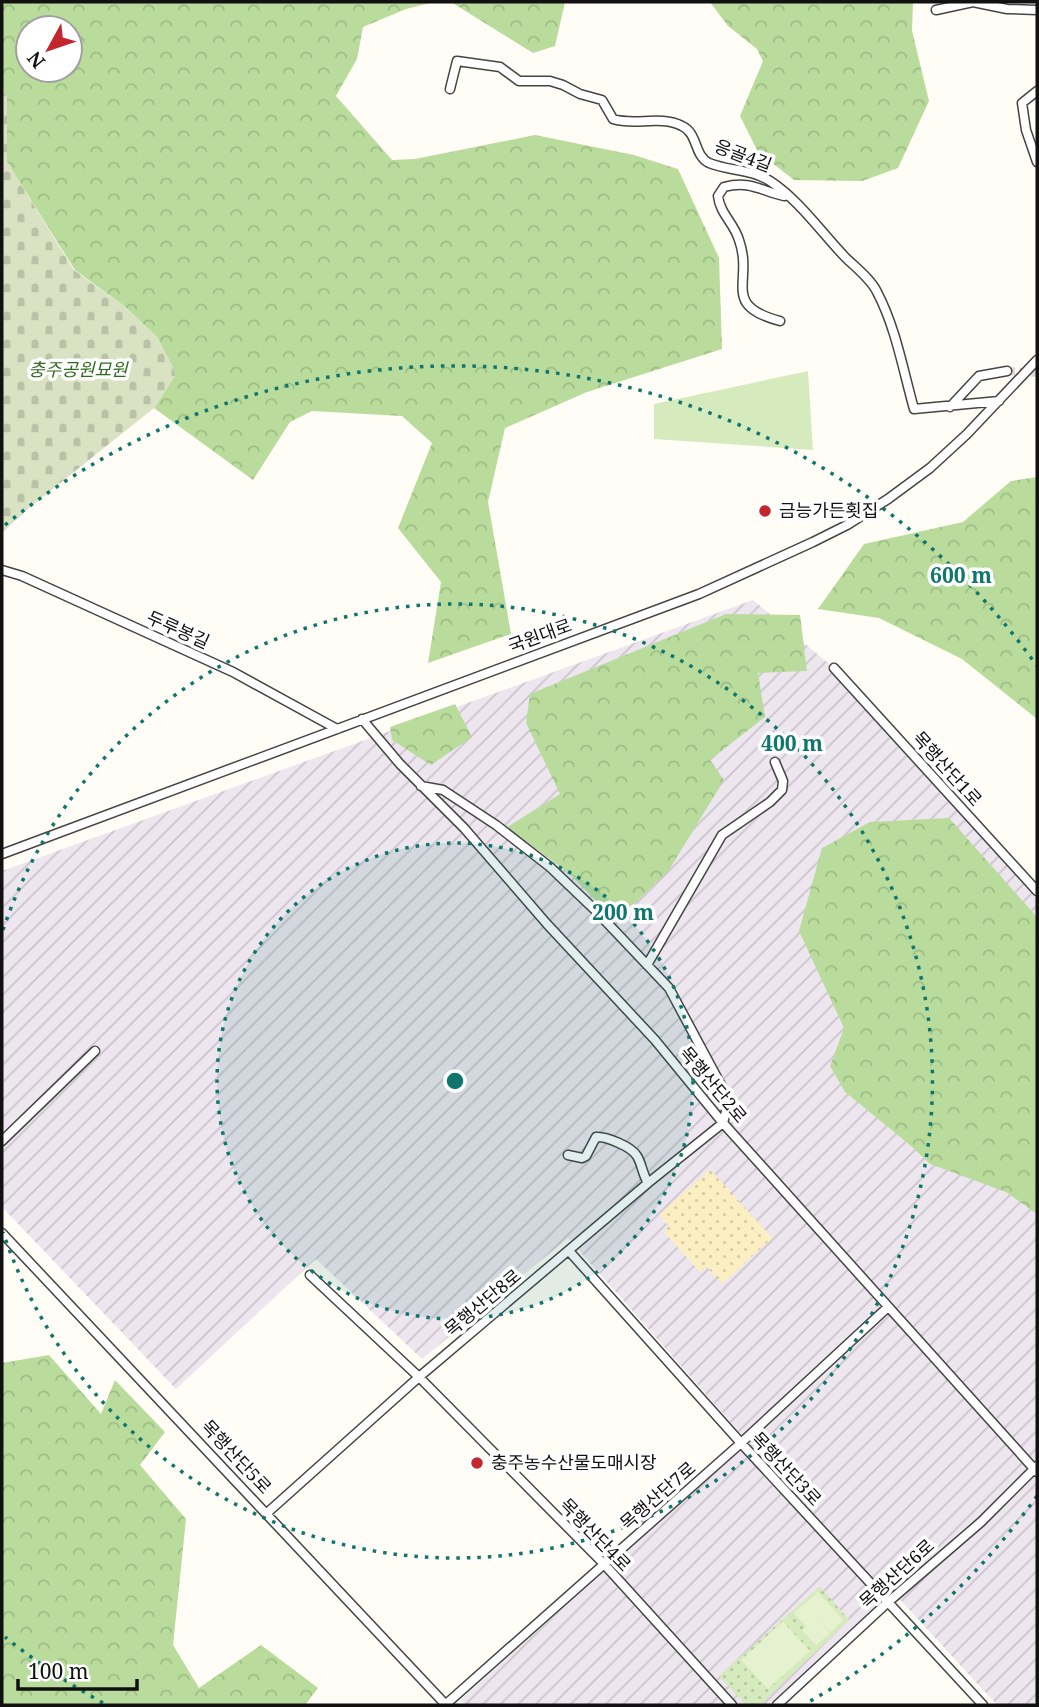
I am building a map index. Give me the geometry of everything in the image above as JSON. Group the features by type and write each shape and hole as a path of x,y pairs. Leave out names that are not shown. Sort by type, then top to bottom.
{"street":[{"path":"936,10 973,2 1007,9 1037,10"},
{"name":"응골4길","path":"450,89 457,61 500,67 519,81 550,81 602,100 613,119 671,122 682,126 690,132 701,156 708,163 754,173 771,182 815,223 876,288 888,316 914,409 999,401"},
{"path":"1037,91 1022,103 1026,130 1037,162"},
{"name":"응골4길","path":"780,321 758,315 741,292 745,263 738,237 719,209 718,196 724,187 748,184 787,197"},
{"name":"국원대로","path":"2,854 699,594 847,525 930,468 1037,360"},
{"path":"950,407 979,376 1007,371"},
{"name":"두루봉길","path":"2,570 22,576 233,672 337,729"},
{"name":"목행산단1로","path":"834,668 1037,891"},
{"name":"목행산단2로","path":"362,719 655,1040 723,1123 1036,1469"},
{"path":"647,965 722,835 770,802 782,790 783,781 775,762"},
{"path":"421,786 443,790 496,825 550,867 669,988 729,1100 723,1123"},
{"path":"2,1141 95,1051"},
{"name":"목행산단8로","path":"267,1513 419,1377 723,1123"},
{"path":"568,1155 582,1158 586,1156 596,1136 603,1136 635,1152 641,1172 648,1183"},
{"name":"목행산단5로","path":"2,1233 446,1705"},
{"name":"목행산단3로","path":"569,1251 741,1443 983,1705"},
{"name":"목행산단4로","path":"310,1275 419,1377 604,1564 732,1705"},
{"name":"목행산단7로","path":"446,1705 741,1443 888,1307"},
{"name":"목행산단6로","path":"777,1705 887,1603 981,1522 1036,1469"}],"shaded area":[{"path":"753,600 834,668 1037,897 1037,1705 997,1705 892,1591 769,1705 466,1705 460,1700 749,1443 568,1238 422,1359 316,1259 176,1389 2,1207 2,871"}],"green space":[{"path":"2,2 434,2 406,9 363,27 357,59 336,96 392,160 415,159 535,135 634,155 678,169 719,258 722,349 587,392 505,428 488,502 511,634 428,663 441,582 398,528 432,443 402,416 312,411 290,422 253,480 154,408 176,374 157,337 124,306 75,270 7,162 7,97 2,89"},
{"path":"451,2 565,2 555,46 533,53"},
{"path":"710,2 913,2 912,31 929,101 898,168 862,181 794,180 758,152 740,116 763,61 757,49 728,26"},
{"name":"충주공원묘원","path":"2,89 7,97 7,162 74,270 124,306 157,337 176,374 154,408 29,508 2,533"},
{"path":"808,371 813,450 654,439 654,404"},
{"path":"1037,477 1037,719 962,659 879,618 818,609 864,544 963,522 1011,481"},
{"path":"726,614 800,615 807,671 758,673 765,717 710,760 724,780 669,870 616,922 569,873 507,827 560,794 526,723 530,694"},
{"path":"455,704 472,737 431,765 392,740 390,727"},
{"path":"949,818 1037,917 1037,1214 1006,1192 930,1164 845,1092 830,1066 844,1028 799,931 822,848 870,822"},
{"path":"49,1355 101,1414 115,1380 165,1432 140,1465 186,1519 173,1645 199,1688 261,1645 318,1688 305,1705 2,1705 2,1363"},
{"path":"820,1586 849,1620 760,1705 746,1705 719,1676"},
{"path":"818,1592 843,1620 831,1632 816,1617 830,1633 816,1645 802,1630 806,1626 794,1613"},
{"path":"783,1622 810,1651 768,1689 741,1660"}],"sand":[{"path":"710,1169 772,1238 722,1284 707,1267 700,1272 664,1232 669,1226 659,1215"}],"tunnel":[{"path":"1007,371 1037,373"}],"place":[{"name":"금능가든횟집","path":"765,511"},
{"name":"충주농수산물도매시장","path":"477,1463"}]}
